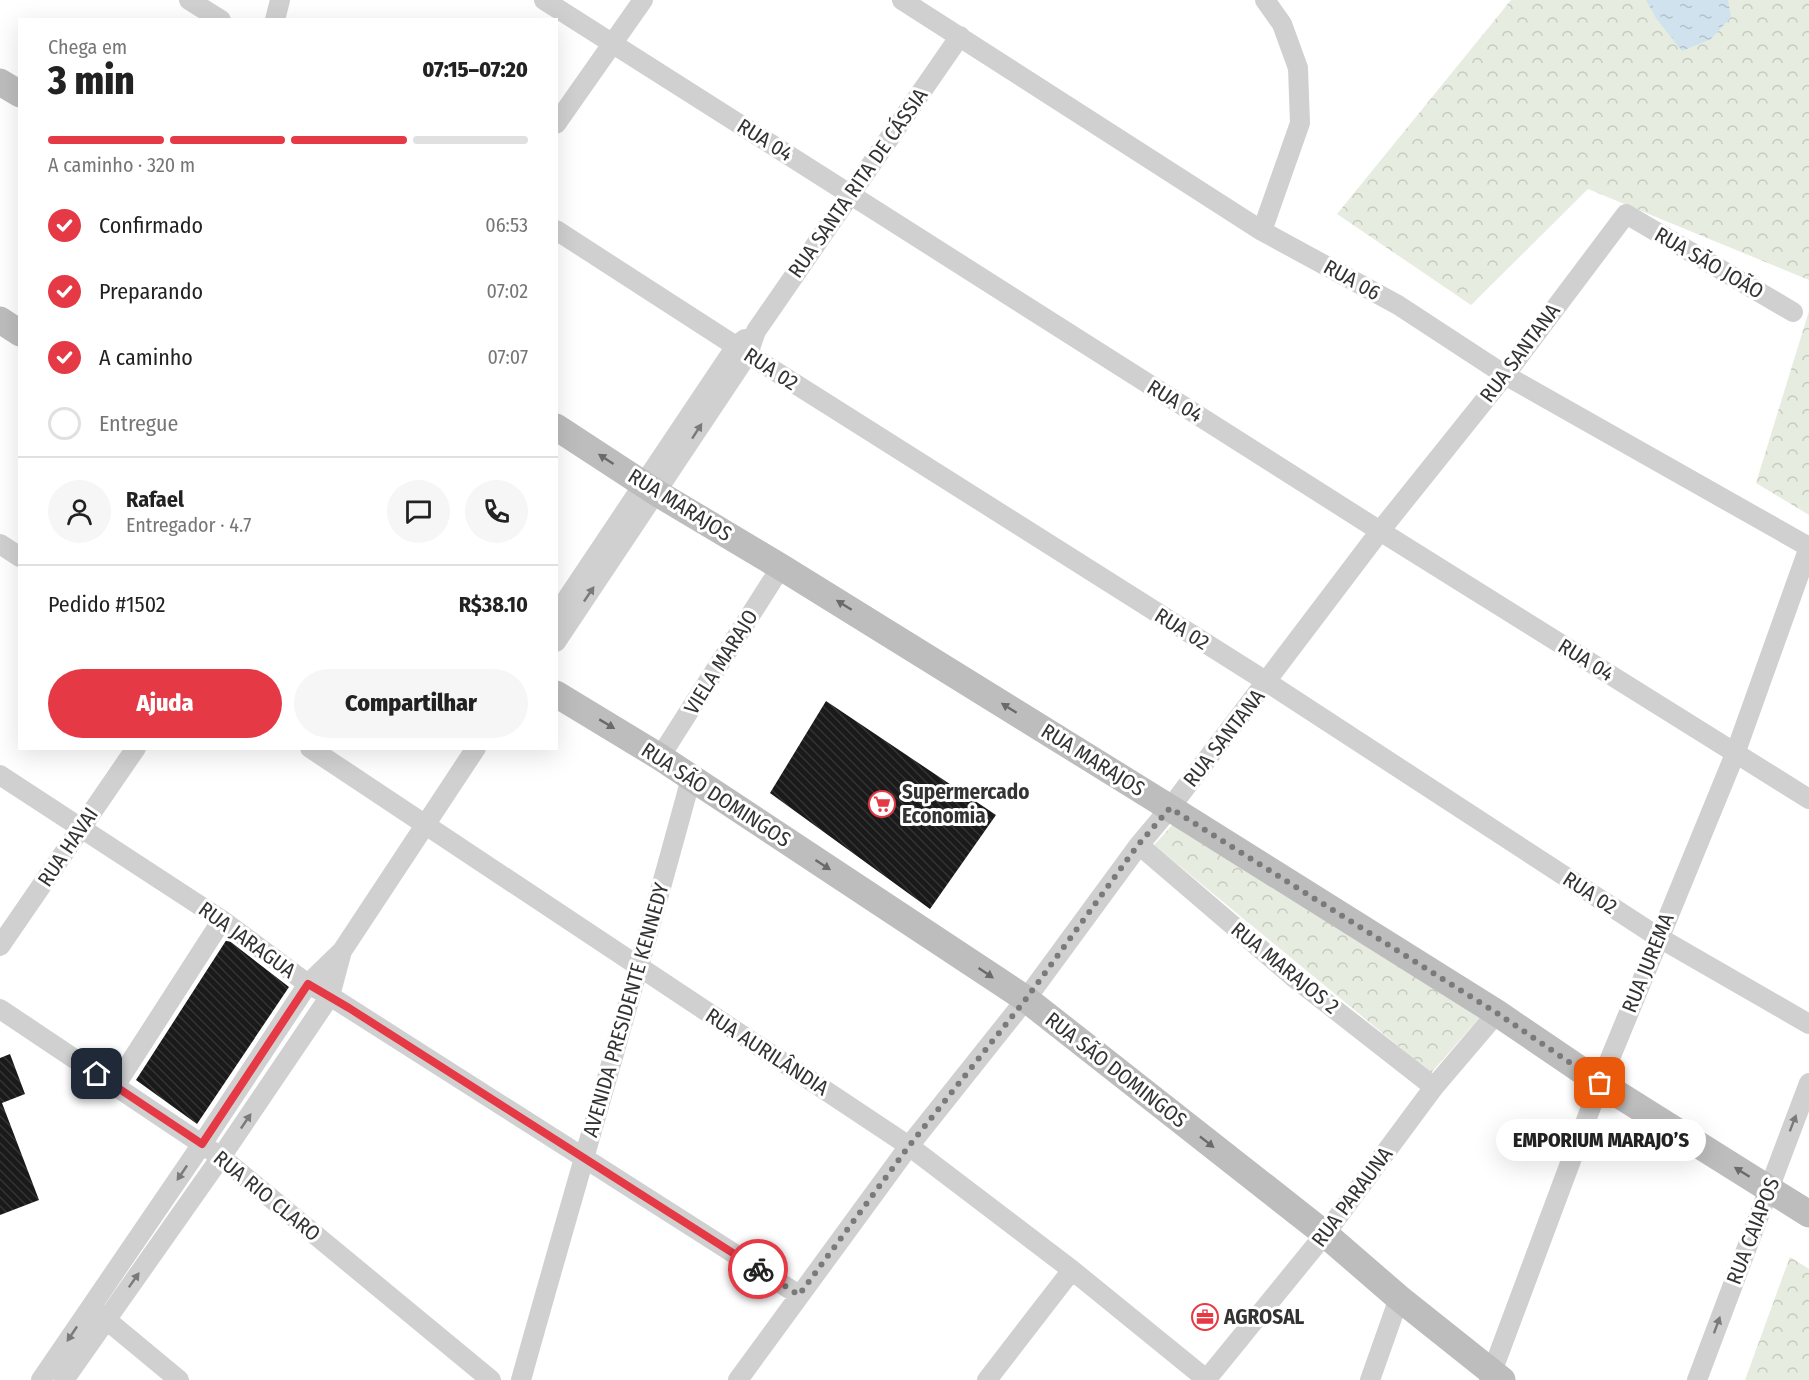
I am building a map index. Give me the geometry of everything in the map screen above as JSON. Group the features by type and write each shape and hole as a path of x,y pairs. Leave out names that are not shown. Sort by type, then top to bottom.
{"street":[{"path":"189,0 218,18"},
{"path":"276,18 280,0"},
{"name":"RUA 04","path":"544,0 1380,531 1809,799"},
{"path":"558,121 643,0"},
{"name":"RUA 06","path":"902,0 1262,231 1398,305 1505,375 1809,547"},
{"path":"1262,231 1300,123 1298,68 1282,24 1265,0"},
{"name":"RUA SANTA RITA DE CÁSSIA","path":"558,639 650,488 742,350 960,36"},
{"path":"0,82 18,93"},
{"name":"RUA SANTANA","path":"738,1380 909,1146 1026,999 1138,845 1170,808 1380,531 1505,375 1626,214"},
{"name":"RUA SÃO JOÃO","path":"1626,214 1793,312"},
{"name":"RUA 02","path":"558,232 1267,682 1658,937 1809,1024"},
{"path":"0,320 18,332"},
{"name":"RUA MARAJOS","path":"558,428 650,488 1170,808 1497,1013 1600,1083 1809,1214"},
{"name":"RUA SANTA RITA DE CÁSSIA","path":"558,612 650,488"},
{"path":"0,544 18,556"},
{"name":"RUA JUREMA","path":"1495,1377 1600,1083 1735,754 1809,547"},
{"name":"VIELA MARAJO","path":"660,757 781,567"},
{"name":"RUA SÃO DOMINGOS","path":"558,695 660,757 1026,999 1325,1234 1495,1377"},
{"name":"RUA HAVAI","path":"0,946 135,750"},
{"name":"RUA AURILÂNDIA","path":"313,750 909,1146 1071,1270 1206,1379"},
{"path":"41,1380 308,984 342,951 475,750"},
{"name":"RUA JARAGUA","path":"0,775 222,920 308,984 799,1295"},
{"name":"AVENIDA PRESIDENTE KENNEDY","path":"521,1380 583,1157 640,968 691,778"},
{"name":"RUA MARAJOS 2","path":"1138,845 1292,976 1434,1087"},
{"path":"115,1086 222,920"},
{"path":"64,1380 221,1157 330,996 342,951"},
{"name":"RUA RIO CLARO","path":"0,1009 221,1157 491,1380"},
{"name":"RUA PARAUNA","path":"1206,1379 1325,1234 1434,1087 1497,1013"},
{"name":"RUA CAIAPOS","path":"1697,1380 1809,1083"},
{"path":"987,1380 1071,1270"},
{"path":"1370,1380 1399,1298"},
{"path":"90,1306 105,1321 179,1380"}],"green space":[{"path":"1511,0 1809,0 1809,280 1588,189 1471,305 1337,214"},
{"path":"1809,311 1809,515 1756,483"},
{"path":"1175,822 1483,1014 1431,1073 1154,845"},
{"path":"1790,1257 1809,1269 1809,1380 1745,1380"}],"water":[{"path":"1646,0 1728,0 1731,17 1711,39 1682,51 1656,18"}],"building":[{"name":"Supermercado Economia","path":"826,701 996,815 930,909 770,793"},
{"path":"227,939 289,987 197,1124 136,1080"},
{"path":"10,1054 25,1094 2,1103 39,1200 0,1215 0,1058"}],"way so far":[{"path":"758,1269 799,1295 909,1146 1026,999 1138,845 1170,808 1497,1013 1600,1083"}],"place":[{"name":"Supermercado Economia","path":"882,804"},
{"name":"EMPORIUM MARAJO’S","path":"1600,1083"},
{"name":"AGROSAL","path":"1205,1317"}],"route":[{"path":"97,1074 202,1144 308,984 758,1269"}]}
